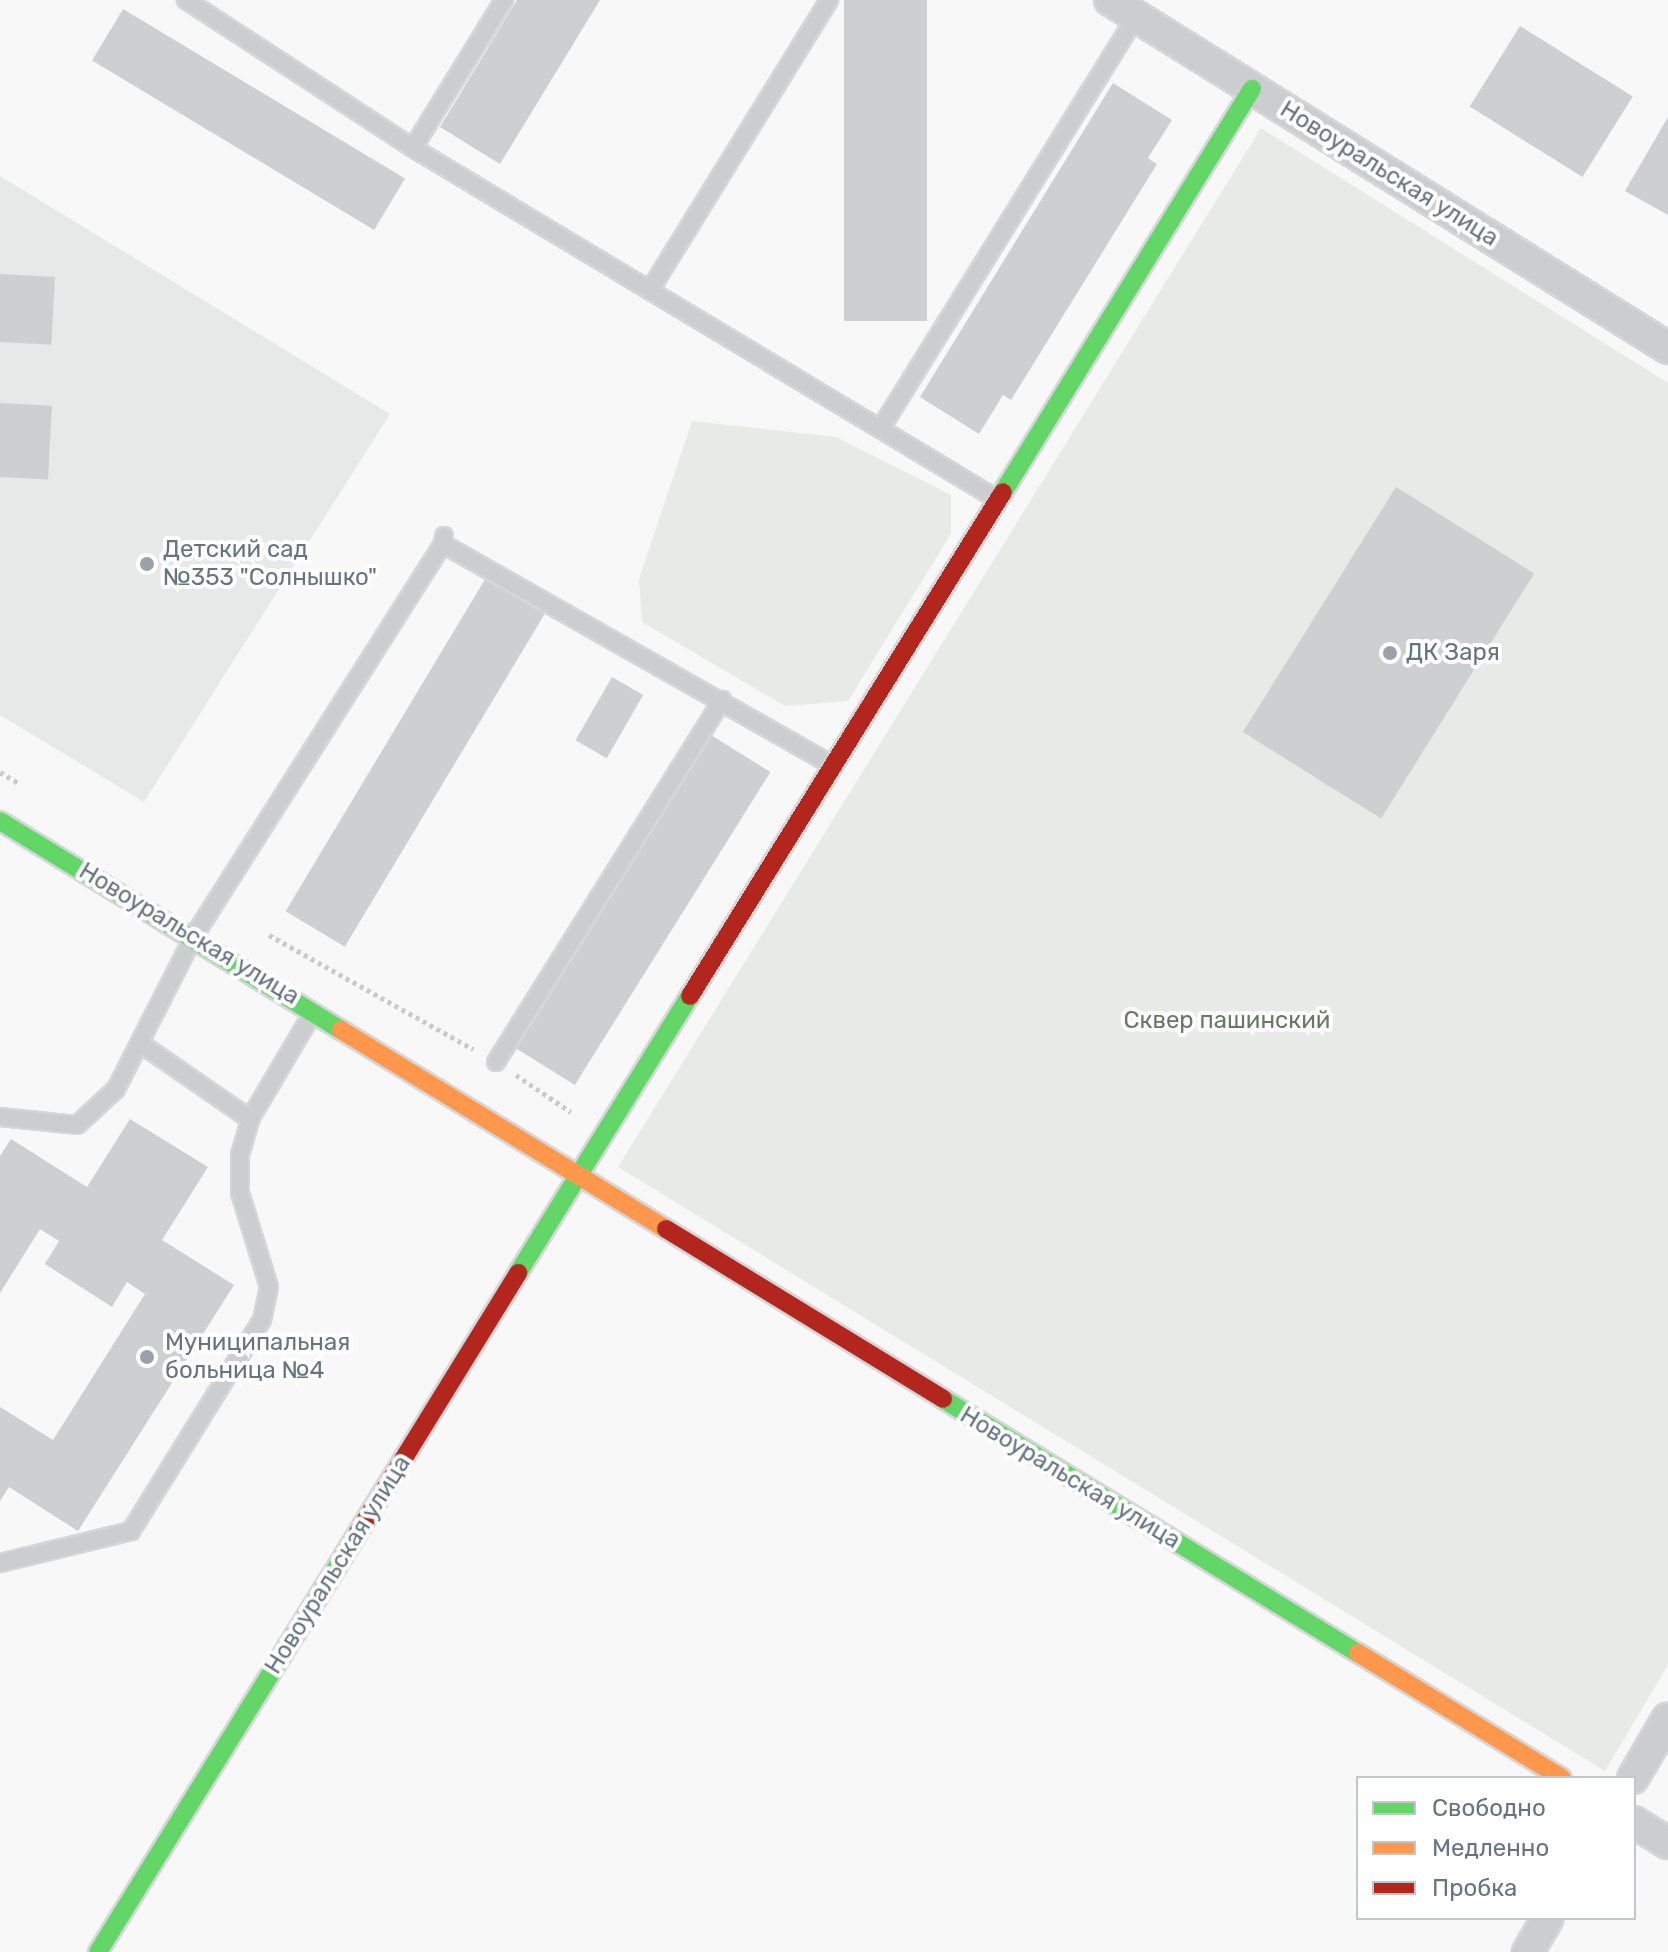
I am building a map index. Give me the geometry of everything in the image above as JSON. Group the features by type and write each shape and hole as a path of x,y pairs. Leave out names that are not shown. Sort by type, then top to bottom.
{"street":[{"name":"Новоуральская улица","path":"1110,0 1668,348"},
{"path":"579,1178 1252,89"},
{"name":"Новоуральская улица","path":"0,821 314,1009 579,1178 1559,1776"},
{"name":"Новоуральская улица","path":"98,1952 579,1178"},
{"path":"1634,1776 1668,1718"},
{"path":"1636,1823 1668,1843"},
{"path":"1528,1952 1547,1920"}],"lane":[{"path":"186,0 413,148 998,500"},
{"path":"413,148 504,0"},
{"path":"650,290 829,0"},
{"path":"881,428 1136,17"},
{"path":"0,1117 77,1125 116,1089 144,1046 194,936 443,540 834,766"},
{"path":"496,1062 722,700"},
{"path":"0,1563 131,1531 262,1320 269,1287 240,1193 250,1119 314,1009"},
{"path":"144,1046 250,1119"}],"path":[{"path":"0,772 27,788"},
{"path":"216,905 496,1062 604,1135"}],"shaded area":[{"name":"Детский сад №353 \"Солнышко\"","path":"0,176 390,414 144,802 0,715"}],"green space":[{"name":"Сквер пашинский","path":"1261,128 1668,383 1668,1665 1605,1771 618,1167"},
{"path":"692,421 836,437 951,495 951,534 848,701 785,706 642,622 639,579"}],"building":[{"path":"517,0 600,0 500,164 440,127"},
{"path":"844,0 927,0 927,321 844,321"},
{"path":"123,9 405,178 374,230 92,60"},
{"path":"1520,26 1633,96 1582,177 1470,107"},
{"path":"1113,83 1172,120 1148,158 1157,164 1011,400 1003,395 979,434 920,397"},
{"path":"1668,117 1668,215 1625,191"},
{"path":"0,274 55,277 51,345 0,342"},
{"path":"0,403 52,406 48,480 0,477"},
{"name":"ДК Заря","path":"1396,487 1534,573 1381,818 1243,732"},
{"path":"487,576 546,612 345,947 286,911"},
{"path":"612,677 643,695 607,758 576,740"},
{"path":"711,735 770,772 575,1085 515,1048"},
{"name":"Муниципальная больница №4","path":"130,1119 208,1167 162,1240 234,1285 78,1531 9,1487 0,1501 0,1407 53,1440 145,1294 127,1282 112,1307 45,1264 59,1241 40,1229 0,1293 0,1156 11,1139 87,1187"}],"traffic: fast":[{"path":"1003,492 1252,89"},
{"path":"0,821 341,1030"},
{"path":"518,1273 690,996"},
{"path":"943,1399 1358,1653"},
{"path":"98,1952 357,1534"}],"traffic: slow":[{"path":"341,1030 666,1229"},
{"path":"1358,1653 1559,1776"}],"traffic: jam":[{"path":"690,996 1003,492"},
{"path":"666,1229 943,1399"},
{"path":"357,1534 518,1273"}],"place":[{"name":"Детский сад №353 \"Солнышко\"","path":"147,564"},
{"name":"ДК Заря","path":"1390,653"},
{"name":"Муниципальная больница №4","path":"147,1357"}]}
